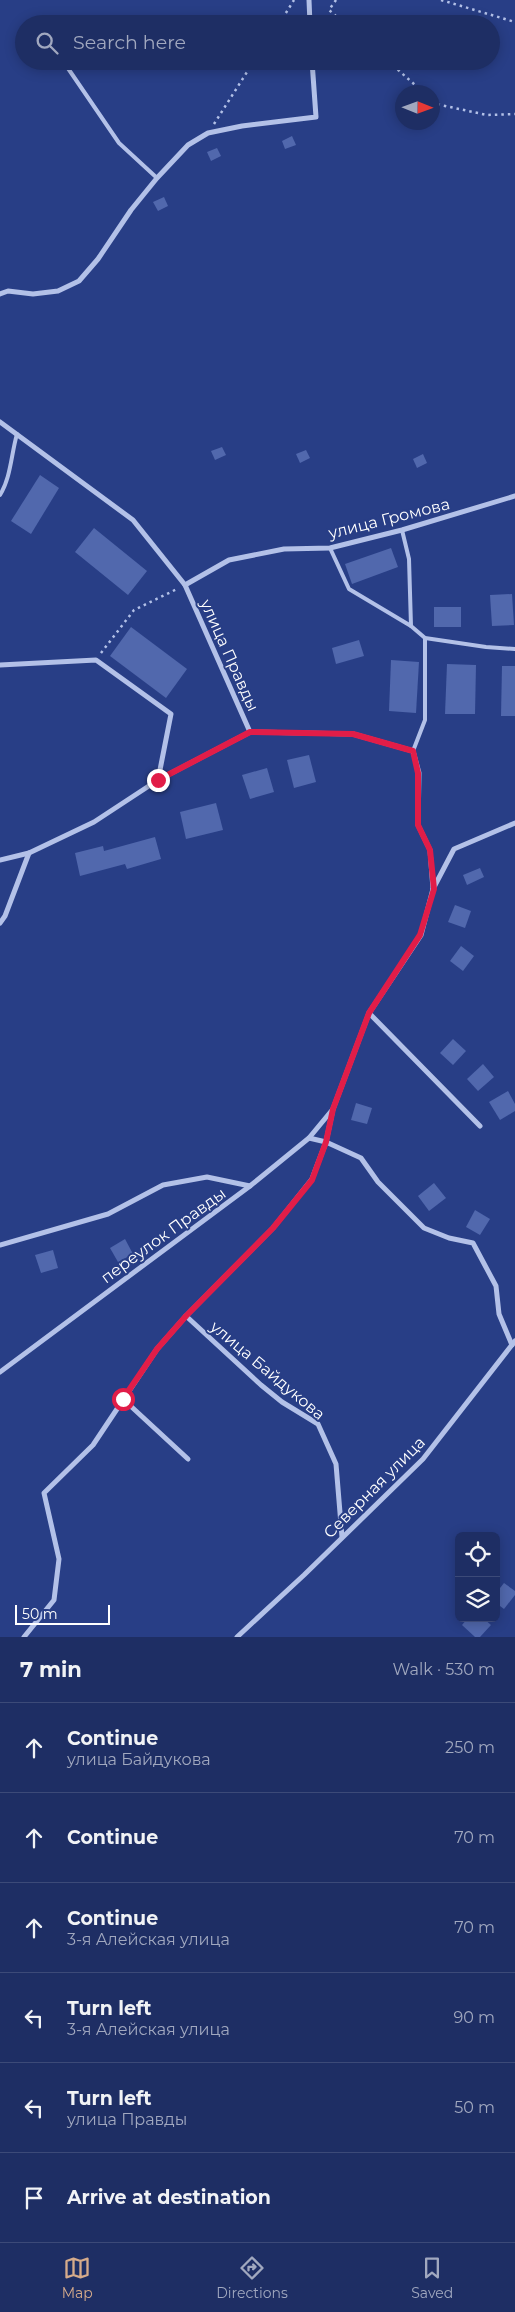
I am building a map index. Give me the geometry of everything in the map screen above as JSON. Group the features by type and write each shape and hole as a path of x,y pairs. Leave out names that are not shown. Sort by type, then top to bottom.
{"street":[{"path":"309,0 310,15"},
{"path":"0,294 8,290 33,294 58,291 79,281 98,259 131,210 157,178 188,145 208,133 242,126 316,117 313,70"},
{"name":"улица Правды","path":"0,422 133,520 185,585 250,732 158,780 94,822 29,853 0,860"},
{"name":"улица Громова","path":"185,585 229,560 284,548 330,548 402,530 515,496"},
{"path":"0,665 96,660 171,714 158,780"},
{"path":"250,732 353,734 413,751 418,773 418,825 430,850 434,889"},
{"path":"434,889 454,849 515,823"},
{"path":"0,923 6,916 29,853"},
{"name":"улица Байдукова","path":"24,1637 54,1600 59,1559 44,1493 93,1445 157,1349 186,1316 273,1228 312,1180 326,1142 333,1109 369,1013 420,935 434,889"},
{"path":"369,1013 480,1126"},
{"name":"переулок Правды","path":"0,1372 250,1186 309,1138 333,1109"},
{"path":"309,1138 326,1142 361,1158 378,1182 424,1228 449,1238 473,1243 496,1286 499,1314 513,1343"},
{"path":"0,1245 108,1214 163,1185 208,1177 250,1186"},
{"name":"улица Байдукова","path":"186,1316 261,1385 282,1402 318,1424 336,1464 342,1537"},
{"name":"Северная улица","path":"237,1637 304,1575 423,1459 513,1343"},
{"path":"123,1399 188,1459"}],"lane":[{"path":"68,70 119,143 157,178"},
{"path":"0,495 8,482 17,434"},
{"path":"402,530 409,559 411,626"},
{"path":"330,548 348,589 411,626 425,638 486,647 515,649"},
{"path":"413,751 425,720 425,638"}],"path":[{"path":"285,15 294,0"},
{"path":"335,15 329,10 336,0"},
{"path":"441,0 491,15"},
{"path":"500,18 515,22"},
{"path":"208,133 248,70"},
{"path":"398,70 415,85"},
{"path":"440,105 487,115 515,114"},
{"path":"96,660 134,610 185,585"}],"building":[{"path":"292,136 296,145 285,149 282,141"},
{"path":"217,148 221,156 211,161 207,152"},
{"path":"164,197 168,206 158,211 153,202"},
{"path":"222,447 226,455 215,460 211,451"},
{"path":"306,450 310,458 300,463 296,454"},
{"path":"423,454 427,463 417,468 413,459"},
{"path":"40,475 59,488 31,534 11,521"},
{"path":"94,528 147,571 128,595 75,552"},
{"path":"391,548 398,567 352,584 345,564"},
{"path":"512,594 514,625 492,626 490,595"},
{"path":"434,607 461,607 461,627 434,627"},
{"path":"131,627 187,669 166,698 110,656"},
{"path":"359,640 364,656 336,664 332,648"},
{"path":"391,660 419,662 416,713 389,711"},
{"path":"447,664 476,665 475,714 445,714"},
{"path":"502,666 515,666 515,716 501,716"},
{"path":"309,755 316,782 294,788 287,760"},
{"path":"267,768 274,792 250,799 242,775"},
{"path":"216,803 223,830 186,839 180,812"},
{"path":"155,837 161,859 127,869 125,864 80,876 75,853 103,846 104,851"},
{"path":"480,868 484,877 467,885 463,875"},
{"path":"455,905 471,911 465,928 448,922"},
{"path":"461,946 474,956 463,971 450,961"},
{"path":"453,1039 466,1051 453,1065 440,1053"},
{"path":"483,1064 494,1077 478,1091 467,1079"},
{"path":"508,1091 515,1104 515,1111 500,1120 489,1102"},
{"path":"356,1103 372,1108 367,1124 351,1120"},
{"path":"434,1183 446,1198 429,1211 418,1196"},
{"path":"475,1210 490,1219 480,1235 466,1227"},
{"path":"125,1239 133,1254 118,1262 110,1248"},
{"path":"53,1250 58,1268 41,1273 35,1255"},
{"path":"504,1583 515,1591 515,1595 504,1609 500,1606 500,1588"},
{"path":"465,1622 488,1622 491,1625 480,1637 475,1637 462,1625"}],"route":[{"path":"123,1399 157,1349 186,1316 273,1228 312,1180 326,1142 333,1109 356,1052 369,1013 420,935 434,889 430,850 418,825 418,773 413,751 353,734 250,732 158,780"}]}
